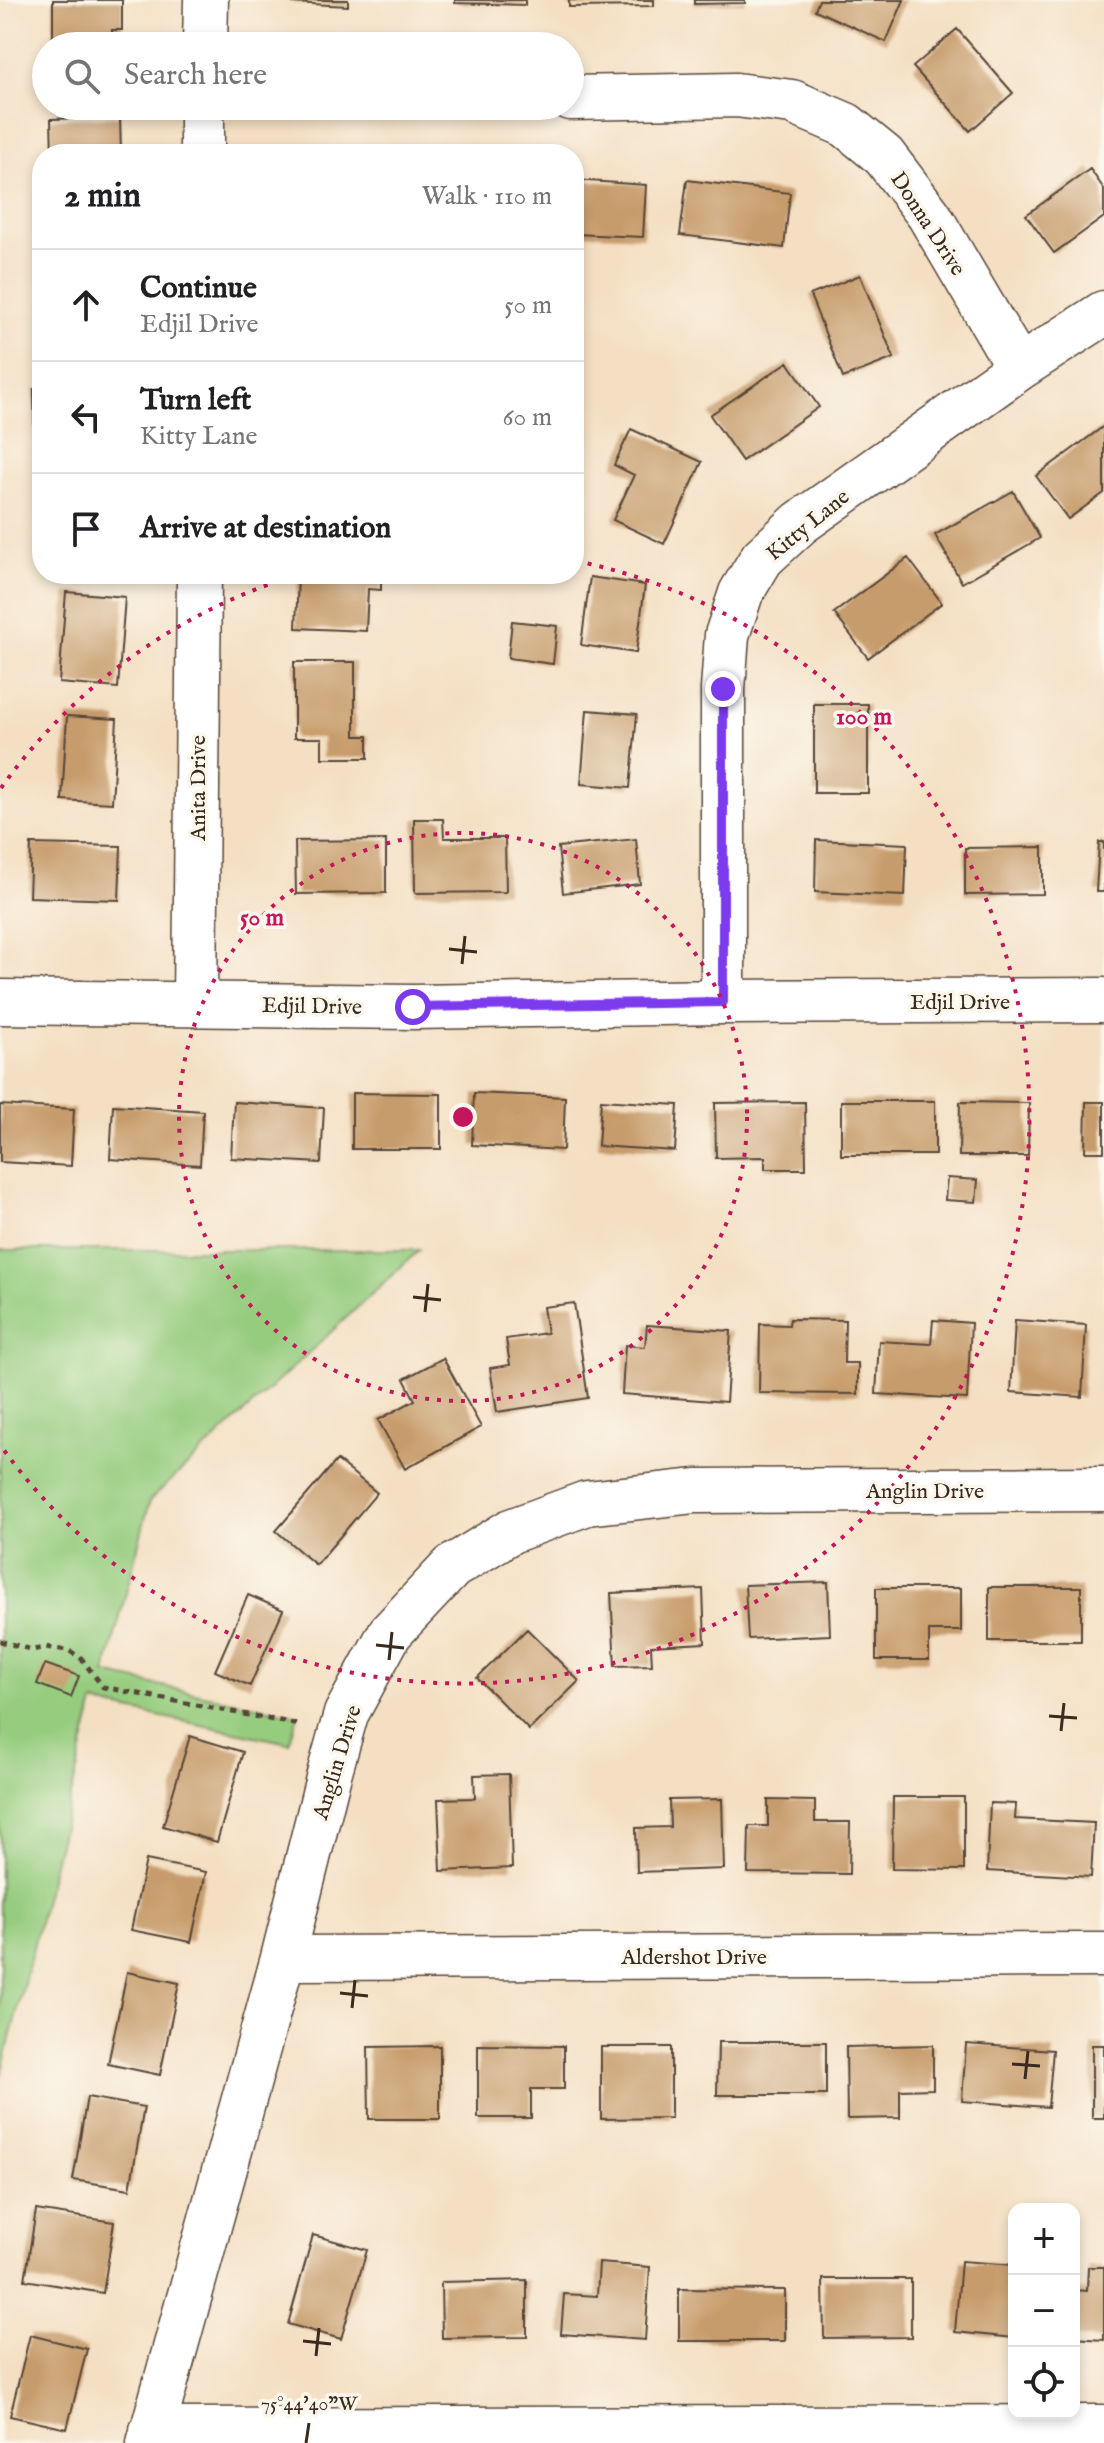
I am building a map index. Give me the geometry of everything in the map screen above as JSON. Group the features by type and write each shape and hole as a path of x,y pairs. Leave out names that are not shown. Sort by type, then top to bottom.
{"street":[{"path":"205,32 206,0"},
{"name":"Donna Drive","path":"584,98 736,95 792,102 846,125 884,156 929,215 1019,368"},
{"path":"202,120 202,144"},
{"name":"Kitty Lane","path":"723,1002 723,689 727,635 741,593 762,558 800,523 1019,368 1104,313"},
{"name":"Anita Drive","path":"195,1003 199,584"},
{"name":"Edjil Drive","path":"0,1002 413,1007 1104,1000"},
{"name":"Anglin Drive","path":"151,2437 283,1958 346,1714 390,1633 452,1567 511,1531 587,1503 695,1491 1104,1489"},
{"name":"Aldershot Drive","path":"283,1958 1104,1955"},
{"path":"151,2437 1104,2427"}],"path":[{"path":"0,1641 33,1650 45,1647 68,1650 81,1658 103,1687 341,1733"}],"green space":[{"path":"0,1250 419,1250 150,1500 105,1674 298,1715 289,1743 94,1703 0,2079"}],"building":[{"path":"53,0 122,0 122,30 53,32"},
{"path":"294,0 348,0 348,6 293,3"},
{"path":"455,0 525,0 525,5 455,3"},
{"path":"569,0 654,0 654,6 569,7"},
{"path":"694,0 745,0 745,3 694,4"},
{"path":"819,0 904,0 886,42 815,10"},
{"path":"957,29 1013,93 970,131 913,67"},
{"path":"51,120 120,120 121,144 52,144"},
{"path":"1090,169 1104,189 1104,217 1054,253 1026,215"},
{"path":"687,180 790,193 784,248 680,235"},
{"path":"584,181 646,185 643,237 584,234"},
{"path":"860,275 894,358 843,378 810,295"},
{"path":"788,362 819,407 742,461 710,415"},
{"path":"1104,426 1104,493 1068,519 1036,476"},
{"path":"631,429 702,462 664,544 613,520 634,475 614,465"},
{"path":"1013,491 1040,538 962,583 935,535"},
{"path":"908,558 942,603 868,658 834,613"},
{"path":"590,577 645,585 636,653 581,645"},
{"path":"298,584 381,584 381,590 368,589 366,631 296,628"},
{"path":"66,592 125,597 118,688 59,683"},
{"path":"512,621 557,626 553,664 508,658"},
{"path":"294,662 355,662 355,736 368,736 368,758 322,758 322,738 294,738"},
{"path":"814,704 868,704 868,793 814,793"},
{"path":"587,710 637,714 630,788 581,784"},
{"path":"67,716 117,719 112,803 62,800"},
{"path":"414,819 443,819 444,838 505,838 506,892 415,893"},
{"path":"636,839 640,884 563,893 558,847"},
{"path":"386,840 386,893 296,894 295,841"},
{"path":"816,840 907,844 905,896 815,892"},
{"path":"1099,842 1104,842 1104,892 1096,892"},
{"path":"31,844 121,846 119,900 29,897"},
{"path":"1043,847 1043,894 965,895 965,848"},
{"path":"352,1093 441,1094 441,1149 352,1149"},
{"path":"474,1093 565,1097 563,1150 472,1145"},
{"path":"601,1100 678,1105 675,1151 598,1146"},
{"path":"841,1101 935,1101 935,1155 841,1155"},
{"path":"234,1102 324,1108 321,1163 231,1158"},
{"path":"805,1102 806,1169 765,1169 765,1157 716,1158 715,1103"},
{"path":"960,1102 1029,1103 1028,1156 959,1156"},
{"path":"1086,1102 1104,1102 1104,1152 1085,1152"},
{"path":"0,1105 74,1109 71,1166 0,1162"},
{"path":"113,1105 203,1111 200,1165 110,1159"},
{"path":"947,1178 978,1180 976,1202 945,1200"},
{"path":"574,1303 588,1398 497,1412 490,1368 510,1365 506,1339 547,1333 543,1307"},
{"path":"790,1319 845,1320 844,1363 858,1363 858,1394 759,1393 760,1324 789,1325"},
{"path":"933,1320 971,1323 967,1399 876,1394 879,1341 931,1344"},
{"path":"1015,1320 1086,1325 1082,1397 1011,1392"},
{"path":"647,1325 731,1331 726,1402 622,1394 625,1345 645,1347"},
{"path":"443,1358 481,1427 405,1469 378,1420 415,1400 404,1379"},
{"path":"337,1460 377,1493 316,1565 276,1531"},
{"path":"828,1582 830,1635 748,1639 745,1585"},
{"path":"989,1587 1081,1587 1081,1641 989,1641"},
{"path":"876,1588 961,1588 961,1631 929,1631 929,1660 876,1660"},
{"path":"703,1589 705,1643 651,1646 652,1665 615,1666 611,1593"},
{"path":"248,1595 283,1610 250,1686 215,1671"},
{"path":"527,1629 579,1681 529,1730 477,1678"},
{"path":"45,1664 79,1676 71,1697 37,1684"},
{"path":"190,1736 243,1752 217,1842 163,1826"},
{"path":"509,1774 512,1868 441,1871 438,1799 475,1798 474,1775"},
{"path":"893,1797 964,1797 964,1870 892,1869"},
{"path":"722,1799 724,1869 637,1872 636,1828 670,1827 669,1800"},
{"path":"768,1800 815,1801 815,1822 850,1822 849,1874 748,1873 749,1826 768,1826"},
{"path":"990,1803 1016,1804 1015,1819 1094,1823 1091,1877 987,1871"},
{"path":"146,1860 206,1872 191,1942 131,1930"},
{"path":"127,1972 179,1983 160,2075 108,2064"},
{"path":"718,2042 826,2042 826,2095 717,2095"},
{"path":"966,2044 1053,2050 1048,2107 962,2101"},
{"path":"478,2045 564,2046 564,2089 531,2089 531,2118 478,2118"},
{"path":"933,2045 933,2089 900,2090 900,2118 847,2119 846,2047"},
{"path":"1092,2045 1104,2045 1104,2118 1092,2118"},
{"path":"440,2046 440,2119 369,2119 368,2047"},
{"path":"601,2047 671,2047 671,2118 601,2119"},
{"path":"87,2097 144,2107 130,2189 73,2180"},
{"path":"36,2210 114,2222 103,2293 25,2280"},
{"path":"313,2235 367,2250 341,2339 288,2324"},
{"path":"961,2261 1008,2265 1008,2337 955,2332"},
{"path":"599,2263 650,2267 645,2340 561,2334 564,2294 597,2296"},
{"path":"1088,2267 1104,2267 1104,2340 1080,2338 1080,2290 1087,2291"},
{"path":"823,2279 911,2279 911,2337 824,2338"},
{"path":"527,2280 527,2337 442,2338 441,2282"},
{"path":"679,2289 785,2290 785,2341 679,2341"},
{"path":"30,2335 87,2349 67,2429 10,2416"}],"route":[{"path":"413,1007 723,1002 723,689"}]}
